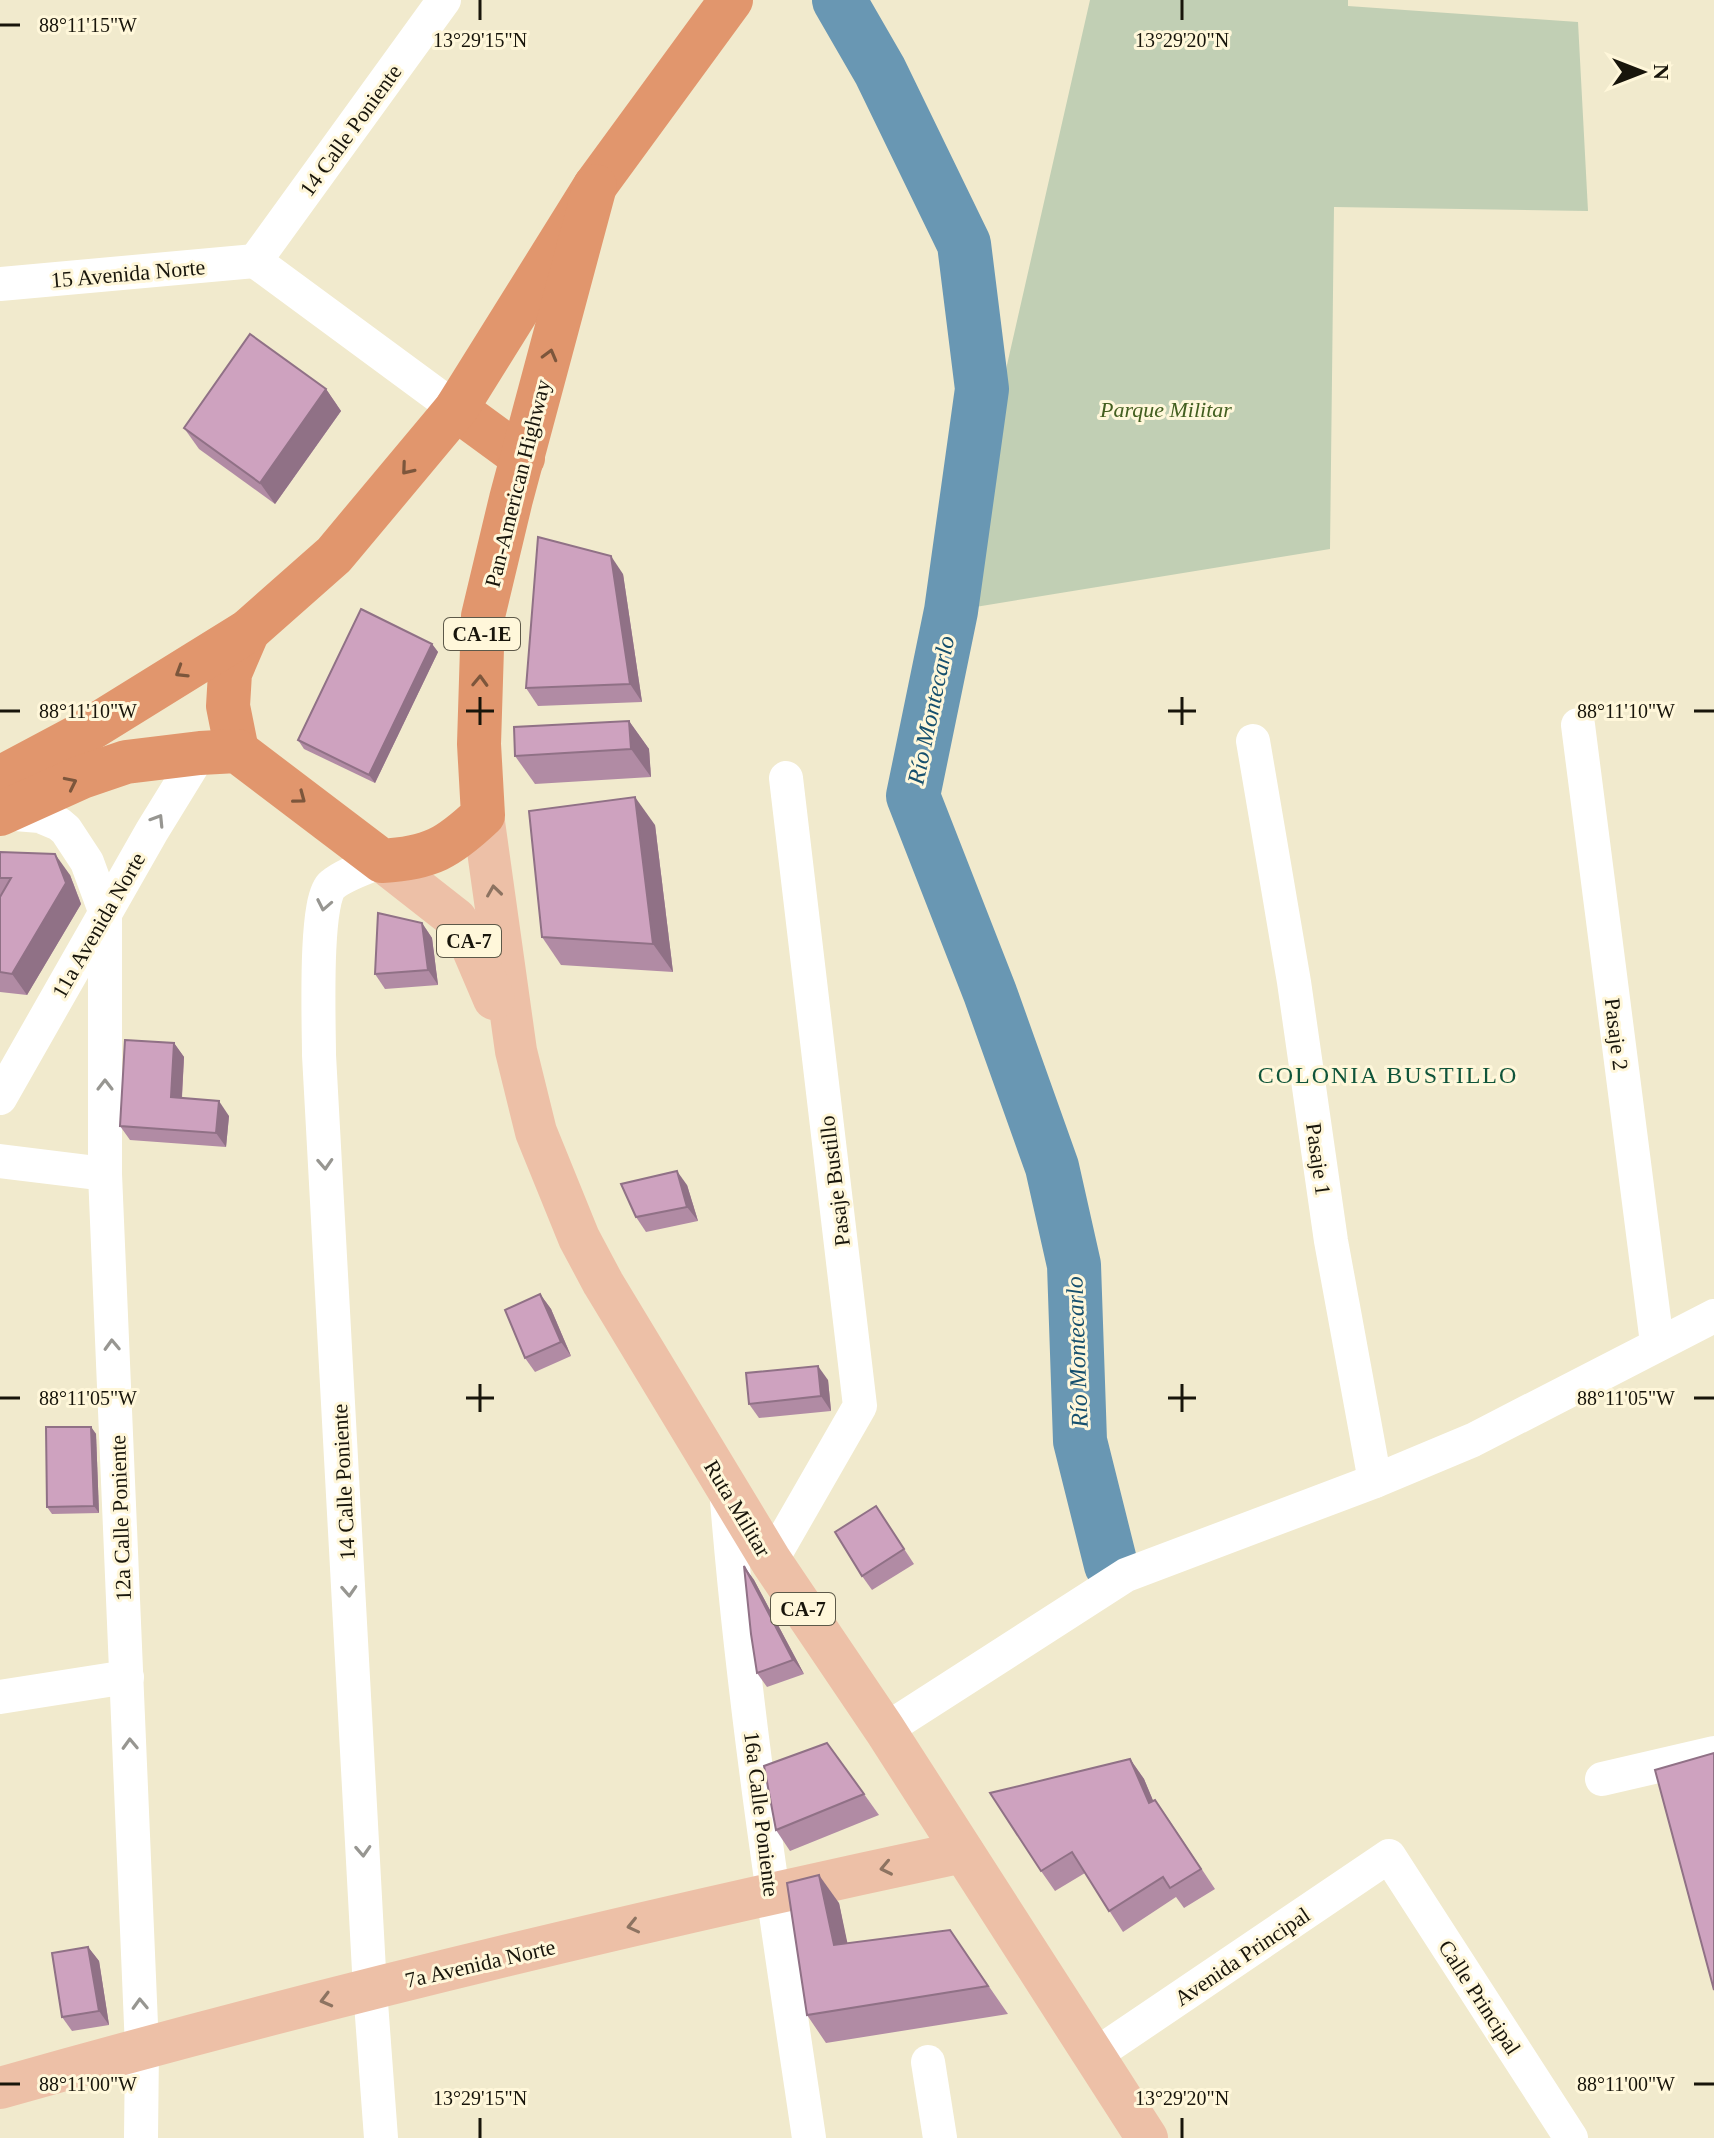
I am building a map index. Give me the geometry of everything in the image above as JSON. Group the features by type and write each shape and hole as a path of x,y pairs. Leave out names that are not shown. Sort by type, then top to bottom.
{"highway":[{"name":"Pan-American Highway","path":"1,802 77,737 248,631 334,555 456,409 595,186 731,0"},
{"name":"Pan-American Highway","path":"483,815 479,744 483,616 595,186"},
{"path":"456,409 523,458"},
{"path":"218,752 228,706 230,673 248,631"},
{"path":"1,802 126,762 218,752 382,861 408,860 434,852 455,842 483,815"}],"main road":[{"name":"Ruta Militar","path":"483,815 516,1051 536,1132 579,1238 771,1561 885,1730 1147,2138"},
{"name":"Ruta Militar","path":"382,861 456,919 468,938 516,1051"},
{"name":"7a Avenida Norte","path":"0,2088 370,1989 772,1893 963,1852"}],"street":[{"name":"14 Calle Poniente","path":"255,261 444,0"},
{"name":"15 Avenida Norte","path":"0,284 255,261"},
{"path":"255,261 456,409"},
{"name":"Pasaje 2","path":"1578,725 1657,1343"},
{"name":"Pasaje 1","path":"1253,741 1294,982 1331,1241 1375,1481"},
{"name":"11a Avenida Norte","path":"0,1098 105,911 218,752"},
{"name":"Pasaje Bustillo","path":"771,1561 860,1406 786,778"},
{"name":"12a Calle Poniente","path":"1,802 40,816 66,830 87,862 105,911 105,1174 142,2048 141,2138"},
{"name":"14 Calle Poniente","path":"381,2138 370,1989 319,1055 320,924 324,894 331,885 382,861"},
{"path":"0,1161 105,1174"},
{"path":"885,1730 1126,1575 1375,1481 1473,1440 1714,1316"},
{"name":"16a Calle Poniente","path":"726,1488 733,1586 772,1893 809,2138"},
{"path":"0,1697 127,1677"},
{"path":"1602,1779 1714,1753"},
{"name":"Avenida Principal","path":"1095,2055 1389,1856"},
{"name":"Calle Principal","path":"1389,1856 1571,2138"},
{"path":"928,2062 940,2138"}],"green space":[{"name":"Parque Militar","path":"1090,0 1348,0 1348,6 1578,22 1588,211 1334,207 1330,549 951,611"}],"building":[{"path":"250,334 326,389 260,483 184,428"},
{"path":"538,537 611,556 630,684 526,688"},
{"path":"361,609 432,644 369,775 298,740"},
{"path":"629,721 631,749 515,756 514,727"},
{"path":"635,797 653,944 542,937 529,811"},
{"path":"0,852 55,854 66,883 12,974 0,972 0,897 11,878 0,878"},
{"path":"378,913 422,923 428,970 375,974"},
{"path":"125,1040 174,1043 171,1097 219,1101 216,1133 120,1126"},
{"path":"677,1171 687,1207 636,1217 621,1184"},
{"path":"540,1294 561,1342 525,1358 505,1310"},
{"path":"818,1366 821,1396 749,1404 746,1373"},
{"path":"46,1427 91,1427 94,1506 47,1507"},
{"path":"876,1506 904,1549 862,1576 835,1532"},
{"path":"744,1566 793,1660 757,1673 751,1634"},
{"path":"827,1743 864,1794 776,1830 764,1766"},
{"path":"1714,1753 1714,1990 1655,1770"},
{"path":"1130,1759 1149,1803 1155,1800 1201,1869 1170,1888 1163,1877 1109,1911 1072,1852 1041,1871 990,1793"},
{"path":"819,1875 834,1945 950,1930 988,1986 807,2015 787,1883"},
{"path":"88,1947 99,2011 62,2017 52,1953"}],"waterway":[{"name":"Río Montecarlo","path":"839,0 880,71 964,244 982,389 951,611 913,796 990,993 1052,1167 1074,1265 1080,1441 1111,1565"}],"district":[{"name":"COLONIA BUSTILLO","path":"1388,1075"}]}
